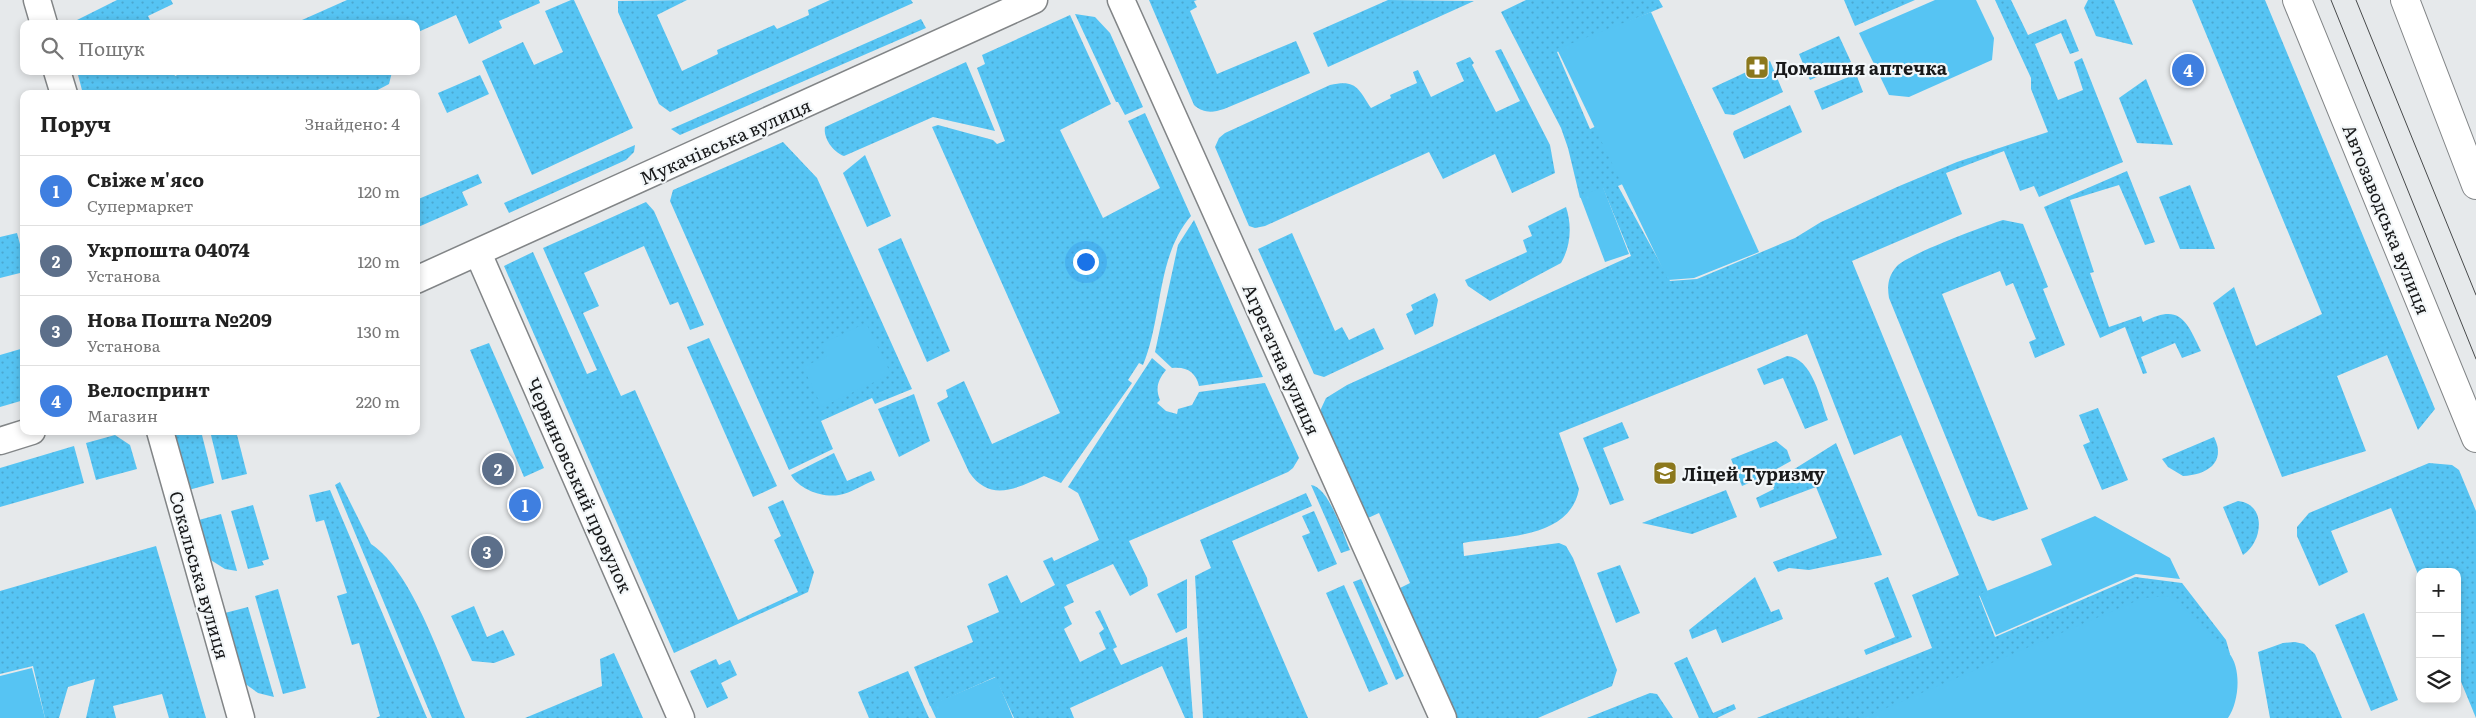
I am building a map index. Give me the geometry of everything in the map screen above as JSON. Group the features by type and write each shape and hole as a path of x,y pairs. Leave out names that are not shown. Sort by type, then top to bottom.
{"main road":[{"name":"Автозаводська вулиця","path":"2297,0 2476,438"},
{"path":"2405,0 2476,185"}],"street":[{"path":"37,0 43,20"},
{"name":"Мукачівська вулиця","path":"420,278 1034,0"},
{"name":"Агрегатна вулиця","path":"1121,0 1443,718"},
{"path":"58,75 63,90"},
{"name":"Червиновський провулок","path":"478,253 681,718"},
{"path":"0,441 20,435"},
{"name":"Сокальська вулиця","path":"161,435 241,718"}],"shaded area":[{"path":"117,0 171,0 173,4 148,16 150,20 77,20"},
{"path":"347,0 539,0 540,3 499,21 502,28 469,44 456,15 420,31 420,20 302,20"},
{"path":"574,0 633,128 532,175 482,61 523,42 534,65 563,52 545,11"},
{"path":"687,0 657,15 682,71 718,54 717,50 774,25 777,29 809,15 808,10 830,0 911,0 913,3 670,112 659,104 618,12 618,1"},
{"path":"1149,0 1197,0 1194,1 1197,7 1190,11 1217,74 1296,41 1310,73 1224,109 1212,112 1201,110 1194,105"},
{"path":"1388,0 1474,1 1328,67 1313,33"},
{"path":"1526,0 1659,0 1663,7 1557,52 1590,129 1684,86 1711,146 1618,186 1670,281 1697,279 1795,238 1821,222 1897,187 1957,162 2048,132 2031,89 2031,78 1995,0 2011,0 2028,35 2066,19 2079,51 2070,54 2061,33 2035,44 2058,100 2083,90 2074,62 2082,58 2123,162 2039,197 2034,186 2020,191 2004,151 1946,173 1962,214 1852,261 1988,592 1979,596 1995,637 2135,577 2182,583 2226,640 2230,654 1864,718 1757,718 1932,648 1912,595 1959,575 1901,435 1854,455 1807,334 1559,433 1579,489 1573,505 1563,518 1533,532 1463,543 1464,556 1559,543 1566,546 1573,558 1617,670 1612,686 1538,718 1441,718 1388,594 1410,583 1379,513 1357,523 1323,439 1324,421 1320,411 1326,398 1347,385 1631,256 1603,188 1580,198 1568,148 1561,128 1501,12"},
{"path":"1844,0 1915,0 1855,26"},
{"path":"1935,0 1976,0 1994,38 1992,60 1909,97 1889,95 1859,33"},
{"path":"2088,0 2114,0 2133,45 2096,36 2084,8"},
{"path":"2192,0 2265,0 2435,409 2418,430 2387,355 2337,376 2366,451 2282,477 2213,303 2234,287 2256,346 2322,314"},
{"path":"1651,12 1759,252 1694,278 1668,280 1557,49"},
{"path":"1075,14 1095,17 1110,33 1143,107 1125,115 1118,102 1116,102"},
{"path":"1070,15 1111,104 1060,130 1103,218 1160,188 1128,121 1145,113 1191,216 1180,232 1172,250 1143,365 1139,363 1128,380 1132,383 1061,483 1044,476 1014,488 995,490 977,482 969,472 937,403 948,397 946,390 964,381 992,444 1060,413 932,127 938,125 993,140 997,144 1005,141 977,68 985,64 982,55"},
{"path":"921,19 926,28 680,135 671,129"},
{"path":"1839,36 1851,62 1810,80 1799,54"},
{"path":"1501,49 1550,145 1555,173 1512,193 1495,154 1443,179 1429,152 1265,226 1255,228 1249,226 1215,147 1219,138 1225,133 1330,85 1339,83 1351,84 1359,90 1371,108 1391,98 1390,95 1417,83 1413,72 1418,70 1431,97 1464,81 1456,63 1470,57 1474,63 1472,65 1496,112 1520,101 1495,51"},
{"path":"1770,61 1783,92 1734,115 1725,114 1712,88"},
{"path":"966,62 995,131 933,117 844,156 830,144 826,136 825,127"},
{"path":"1856,74 1863,92 1822,110 1814,91"},
{"path":"78,75 391,75 389,84 378,90 82,90"},
{"path":"480,75 489,94 447,113 438,93"},
{"path":"2146,79 2173,145 2137,143 2119,98"},
{"path":"1790,105 1802,132 1744,159 1733,134 1734,131"},
{"path":"783,142 817,178 912,389 875,404 872,398 821,421 833,449 789,470 670,201 673,190"},
{"path":"635,145 634,152 626,160 509,213 504,203"},
{"path":"865,155 891,216 867,227 843,173"},
{"path":"2127,171 2155,242 2145,245 2119,185 2070,200 2094,272 2090,273 2109,327 2141,316 2143,322 2166,314 2174,315 2186,323 2201,351 2182,358 2175,343 2141,357 2147,373 2143,374 2125,327 2100,338 2044,207"},
{"path":"478,174 482,183 462,192 468,205 420,226 420,198"},
{"path":"2190,185 2215,249 2180,249 2159,197"},
{"path":"1603,187 1629,254 1605,262 1580,196"},
{"path":"646,202 654,211 704,325 690,330 678,302 670,305 644,246 584,273 599,306 583,313 621,396 635,390 738,620 798,592 774,540 781,536 768,507 783,500 814,572 808,592 674,653 504,266 533,252 587,374 597,370 543,248"},
{"path":"1566,207 1570,235 1567,250 1561,263 1490,301 1468,286 1465,280 1527,252 1523,240 1532,236 1528,226"},
{"path":"1194,220 1263,377 1199,386 1198,381 1190,371 1182,368 1172,368 1155,352 1178,245"},
{"path":"2003,220 2023,224 2048,287 2043,289 2065,345 2035,358 2029,342 2036,339 2013,283 2006,286 2000,271 1942,294 2028,509 1993,521 1978,516 1889,298 1888,289 1892,274 1897,266 1904,261 1947,241"},
{"path":"17,233 20,244 20,273 0,278 0,237"},
{"path":"1292,233 1335,331 1342,327 1349,340 1374,328 1384,349 1324,377 1314,374 1258,249"},
{"path":"901,238 950,351 927,362 878,249"},
{"path":"1435,293 1438,300 1433,326 1415,335 1406,314 1413,310 1411,305"},
{"path":"866,323 891,374 822,407 803,367 827,356 821,344"},
{"path":"709,338 777,486 753,497 687,347"},
{"path":"489,343 544,468 524,477 470,350"},
{"path":"20,349 20,401 0,407 0,355"},
{"path":"1787,356 1803,364 1809,372 1828,420 1805,429 1783,378 1764,385 1757,369"},
{"path":"1152,358 1166,370 1158,384 1160,400 1157,403 1166,411 1177,414 1178,409 1192,405 1199,392 1265,383 1299,458 1288,472 1129,541 1147,578 1148,586 1130,596 1113,564 1066,585 1074,602 1064,607 1072,624 1064,629 1080,662 1106,649 1099,633 1104,629 1095,612 1100,610 1117,647 1113,649 1121,665 1187,637 1193,718 1185,718 1162,666 1070,708 1074,718 1014,718 995,677 930,706 914,667 973,642 967,626 999,612 988,584 1007,575 1021,603 1055,585 1043,561 1052,557 1054,561 1099,540 1078,493 1068,487"},
{"path":"914,394 930,441 899,457 878,409"},
{"path":"2098,408 2128,480 2102,490 2083,445 2090,442 2079,415"},
{"path":"1622,422 1629,438 1603,448 1624,500 1610,505 1583,438"},
{"path":"115,435 130,445 137,469 96,480 86,443"},
{"path":"169,435 202,435 214,483 185,491"},
{"path":"211,435 237,435 247,474 222,480"},
{"path":"2214,437 2218,454 2216,461 2212,466 2199,473 2183,476 2168,467 2162,459"},
{"path":"1776,441 1787,450 1791,461 1742,486 1731,459"},
{"path":"1836,443 1882,555 1809,570 1789,568 1778,572 1773,562 1837,538 1816,487 1760,508 1756,498 1774,489 1772,483"},
{"path":"74,446 84,483 0,507 0,468"},
{"path":"834,453 847,481 871,471 875,480 848,492 832,496 818,494 805,488 791,475"},
{"path":"2429,463 2452,465 2459,470 2476,511 2476,718 2461,682 2461,568 2416,569 2391,508 2331,531 2348,572 2319,586 2297,536 2297,527 2309,513"},
{"path":"340,482 371,544 386,557 401,576 414,599 438,649 465,718 432,718 335,485"},
{"path":"1311,485 1318,488 1329,502 1350,550 1341,553"},
{"path":"330,490 427,718 376,718 380,716 359,643 352,645 337,596 347,593 324,520 316,522 309,495"},
{"path":"1726,490 1737,517 1692,534 1642,523"},
{"path":"1306,493 1312,506 1232,541 1308,718 1203,718 1195,576 1211,568 1200,540"},
{"path":"2238,501 2254,509 2258,516 2259,524 2255,542 2243,555 2223,507"},
{"path":"253,505 269,559 262,561 264,565 248,569 231,511"},
{"path":"1314,511 1337,564 1318,572 1302,536 1310,533 1302,516"},
{"path":"221,514 237,571 225,569 206,557 195,521"},
{"path":"2095,516 2170,558 2180,579 2136,574 1996,635 1979,594 2052,565 2041,539"},
{"path":"156,546 206,718 169,718 162,694 113,706 116,718 86,718 95,679 68,687 59,718 45,718 33,666 0,674 0,591"},
{"path":"1620,565 1640,613 1616,623 1597,573"},
{"path":"1755,577 1771,612 1779,609 1783,619 1722,643 1716,629 1692,639 1689,630"},
{"path":"1888,577 1912,637 1866,655 1864,650 1895,637 1874,583"},
{"path":"1187,579 1187,628 1176,633 1157,594"},
{"path":"1361,579 1404,676 1396,680 1353,582"},
{"path":"1344,585 1388,684 1369,692 1326,593"},
{"path":"278,589 306,688 283,694 255,596"},
{"path":"2171,596 2215,638 2233,660 2237,676 2237,695 2228,718 1863,718 2143,598"},
{"path":"474,606 487,637 503,630 515,655 494,663 472,661 451,616"},
{"path":"248,607 274,697 258,693 244,683 221,614"},
{"path":"2364,613 2398,700 2371,711 2335,625"},
{"path":"2295,642 2304,644 2315,654 2342,718 2270,718 2258,652 2283,643"},
{"path":"614,653 643,718 525,718 602,686 600,659"},
{"path":"1687,657 1713,713 1734,704 1736,709 1717,718 1699,718 1674,663"},
{"path":"716,659 719,665 730,660 737,675 721,683 728,698 707,708 690,671"},
{"path":"32,668 45,718 0,718 0,676"},
{"path":"908,671 929,718 869,718 858,692"},
{"path":"996,677 1013,718 936,718 930,705"},
{"path":"1650,693 1657,694 1673,718 1587,718"}],"tram line":[{"path":"2331,0 2476,359"},
{"path":"2356,0 2476,295"}],"place":[{"name":"Домашня аптечка","path":"1757,67"},
{"name":"Велоспринт","path":"2188,70"},
{"name":"Укрпошта 04074","path":"498,469"},
{"name":"Ліцей Туризму","path":"1665,473"},
{"name":"Свіже м'ясо","path":"525,505"},
{"name":"Нова Пошта №209","path":"487,552"}]}
